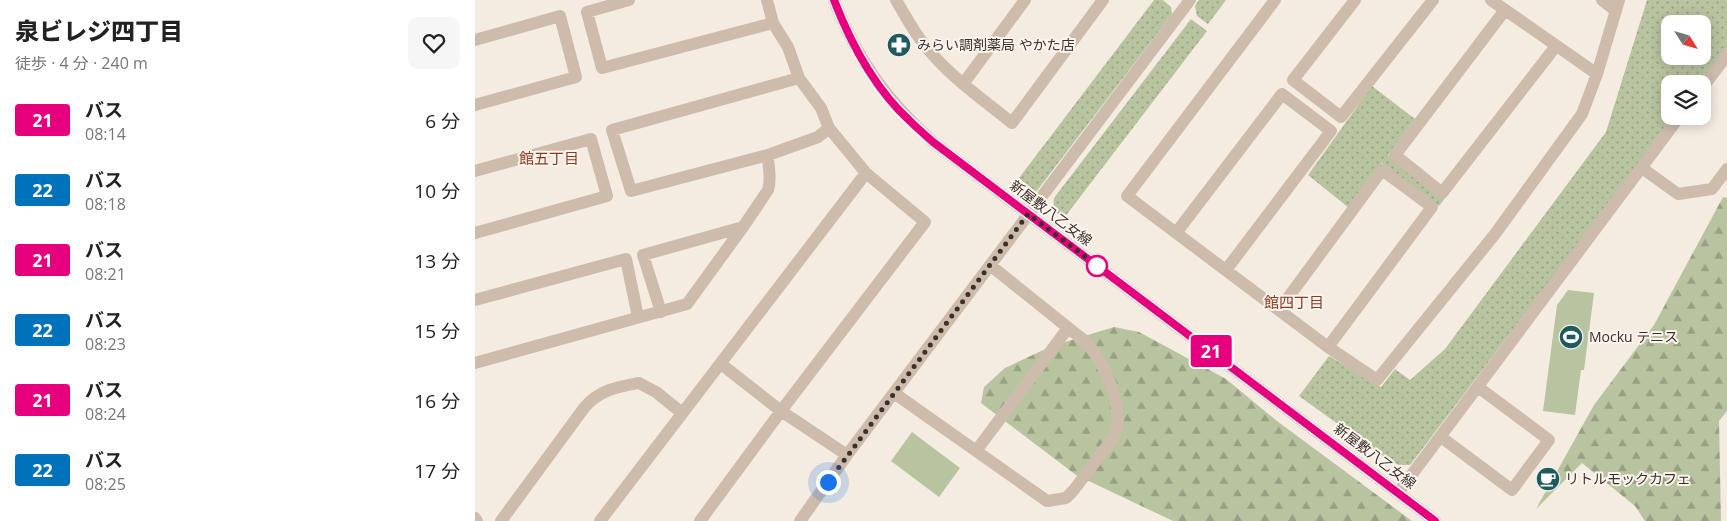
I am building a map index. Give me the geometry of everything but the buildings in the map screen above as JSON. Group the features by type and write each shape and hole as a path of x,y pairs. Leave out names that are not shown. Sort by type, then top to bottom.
{"street":[{"path":"629,0 587,12 603,68 773,23"},
{"path":"700,521 925,222 866,173 829,128 821,108 799,78 788,47 773,23 767,0"},
{"name":"新屋敷八乙女線","path":"834,0 852,41 876,81 909,120 933,142 1435,521"},
{"path":"896,0 932,54 963,84 1012,123 1103,0"},
{"path":"963,84 1025,0"},
{"path":"800,521 894,392 1190,0"},
{"path":"1275,0 1127,196 1279,310 1377,380 1495,234 1581,114 1597,74 1618,5 1602,0"},
{"path":"1355,0 1293,80 1341,116 1433,0"},
{"path":"1491,0 1597,74"},
{"path":"1505,10 1395,155 1442,193 1556,46"},
{"path":"475,40 560,16 576,77 475,105"},
{"path":"1711,76 1727,54"},
{"path":"799,78 612,130 631,191 768,155 818,137 829,128"},
{"path":"1176,233 1282,94 1289,99 1331,131 1226,270"},
{"path":"1398,493 1673,125"},
{"path":"475,171 591,139 607,196 475,233"},
{"path":"475,363 638,316 661,312 687,304 762,199 770,184 768,155"},
{"path":"1642,168 1678,194 1712,189 1727,169"},
{"path":"1279,310 1382,170 1432,207 1328,346"},
{"path":"600,521 866,173"},
{"path":"661,312 643,254 743,227"},
{"path":"475,300 627,259 638,316"},
{"path":"894,392 1047,501 1066,498 1073,491 1113,438 1117,411 1114,393 1103,365 1086,342 990,265"},
{"path":"976,451 1068,328"},
{"path":"721,364 781,411 847,455"},
{"path":"501,521 591,399 602,392 616,387 639,383 656,392 682,413"},
{"path":"1441,437 1512,490 1549,440 1478,387"}],"green space":[{"path":"1154,0 1163,0 1171,7 1172,14 1036,192 1019,178"},
{"path":"1199,0 1226,0 1208,24 1197,16 1195,6"},
{"path":"1647,0 1727,0 1727,48 1707,75 1661,75 1661,125 1668,125 1410,465 1399,465 1385,458 1299,396 1329,356 1381,387 1395,369 1410,380 1445,349 1606,132"},
{"path":"1191,19 1207,31 1064,218 1053,210 1054,198"},
{"path":"1372,86 1415,119 1388,155 1446,197 1439,206 1382,163 1349,208 1308,175"},
{"path":"1723,197 1727,198 1727,411 1719,421 1721,521 1645,521 1635,506 1582,463 1536,509 1594,405 1654,325"},
{"name":"Mocku テニス","path":"1568,290 1594,293 1584,370 1581,370 1575,415 1543,411 1557,305"},
{"path":"1114,327 1139,332 1226,379 1277,421 1412,521 1173,521 1076,475 981,403 984,387 1005,368 1052,346"},
{"path":"912,432 960,468 939,497 891,461"}],"bus line":[{"name":"21","path":"834,0 852,41 876,81 893,103 933,142 1435,521"}],"place":[{"name":"みらい調剤薬局 やかた店","path":"899,45"},
{"name":"Mocku テニス","path":"1571,337"},
{"name":"リトルモックカフェ","path":"1548,479"}],"district":[{"name":"館五丁目","path":"549,159"},
{"name":"館四丁目","path":"1294,303"}],"route":[{"path":"828,482 1028,214 1099,267 1097,266"}]}
